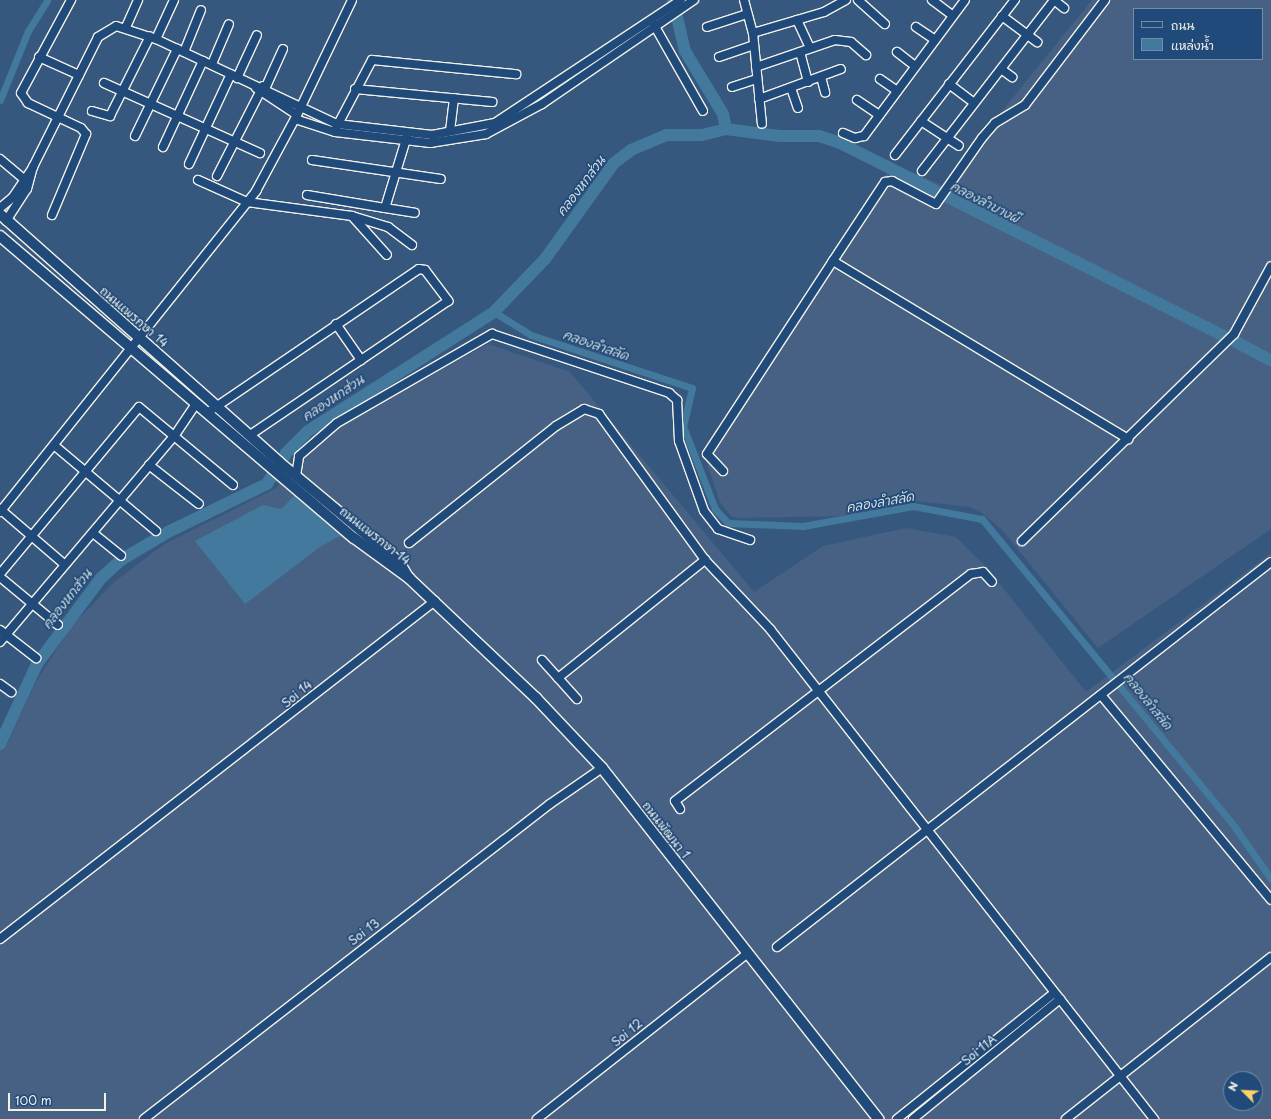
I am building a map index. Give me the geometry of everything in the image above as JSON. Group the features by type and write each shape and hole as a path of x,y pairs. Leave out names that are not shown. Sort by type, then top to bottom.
{"main road":[{"name":"ถนนแพรกษา 14","path":"3,218 271,454 354,538 409,578"},
{"path":"4,240 17,231"},
{"name":"ถนนแพรกษา 14","path":"4,240 262,460 292,476"},
{"name":"ถนนพัฒนา 1","path":"409,578 435,601 602,768 878,1119"}],"street":[{"path":"52,215 86,134 81,128 57,118 22,97 39,57 71,0"},
{"path":"126,27 138,0"},
{"path":"92,111 110,116 174,0"},
{"path":"64,564 1,510 140,339 247,202 302,106 352,0"},
{"path":"744,0 753,33 762,124"},
{"path":"753,33 797,20 846,0"},
{"path":"858,0 885,24"},
{"path":"932,0 953,16"},
{"path":"843,133 861,138 965,0"},
{"path":"895,155 1015,0"},
{"path":"922,171 1054,0 1064,8"},
{"path":"723,471 707,454 885,182 892,181 936,204 982,138 995,123 1025,105 1105,0"},
{"path":"263,90 302,106 337,124 439,142 486,134 522,112 688,1"},
{"path":"135,136 202,10"},
{"path":"707,27 748,14"},
{"path":"1002,16 1037,42"},
{"path":"797,20 810,48"},
{"path":"212,64 229,24"},
{"path":"654,24 703,111"},
{"path":"3,218 26,182 98,37 116,26 126,27 153,37 212,64 263,90 296,117 335,132 407,137 484,127 522,112"},
{"path":"916,27 935,40"},
{"path":"189,164 206,129 257,35"},
{"path":"756,68 810,48 843,40 866,56"},
{"path":"719,57 754,45"},
{"path":"217,176 263,90 282,49"},
{"path":"800,52 808,82"},
{"path":"897,52 915,66"},
{"path":"39,57 79,75"},
{"path":"163,147 203,60"},
{"path":"335,132 337,124 368,64 375,60 516,74"},
{"path":"759,99 841,69"},
{"path":"1001,69 1012,78"},
{"path":"821,77 825,92"},
{"path":"732,87 757,79"},
{"path":"880,79 897,91"},
{"path":"104,83 260,153"},
{"path":"949,84 974,103"},
{"path":"791,88 798,108"},
{"path":"355,89 492,102"},
{"path":"450,131 454,98"},
{"path":"857,100 879,115"},
{"path":"921,121 959,146"},
{"path":"385,208 407,137"},
{"path":"0,159 26,182"},
{"path":"312,160 440,179"},
{"path":"198,180 247,202 352,216 388,227 412,245"},
{"path":"0,208 13,197 26,182"},
{"path":"307,195 414,213"},
{"path":"352,216 388,255"},
{"path":"833,261 1128,439"},
{"path":"1022,541 1234,334 1271,266"},
{"path":"207,413 215,405 422,268 448,299 250,435"},
{"path":"336,324 361,360"},
{"path":"292,476 299,456 337,423 492,334 669,393 677,400 679,441 704,511 718,529 750,540"},
{"path":"0,642 3,632 32,603 64,564 121,500 175,435 196,404"},
{"path":"58,625 0,576 139,407 175,435 234,485"},
{"path":"409,543 554,427 584,409 592,409 599,414 705,560 770,629 1053,994 1060,1000 1121,1074 1154,1119"},
{"path":"54,446 121,500 156,531"},
{"path":"149,465 199,504"},
{"path":"93,533 121,556"},
{"path":"558,678 705,560"},
{"path":"777,946 924,829 1101,695 1271,562"},
{"path":"680,809 672,798 971,574 983,572 992,582"},
{"name":"Soi 14","path":"0,939 175,806 435,601"},
{"path":"3,632 36,658"},
{"path":"542,660 577,699"},
{"path":"0,684 11,692"},
{"path":"1101,695 1271,900"},
{"name":"Soi 13","path":"144,1119 290,1003 602,768"},
{"name":"Soi 12","path":"537,1119 747,954"},
{"path":"1066,1119 1121,1074 1271,957"},
{"path":"897,1119 1053,994"},
{"name":"Soi 11A","path":"913,1119 1060,1000"},
{"path":"1009,1029 1014,1036"},
{"path":"974,1057 980,1064"}],"shaded area":[{"path":"1092,0 1271,0 1271,529 1098,648 1003,531 982,513 969,507 917,501 840,516 739,518 731,516 720,502 703,452 893,164 942,185"},
{"path":"488,344 570,372 754,592 823,546 906,528 956,537 988,569 1086,692 1271,553 1271,1119 0,1119 0,743 7,744 36,682 70,628 113,583 163,545 276,488 301,455 325,435"}],"water":[{"path":"296,494 354,546 340,536 320,547 245,604 195,541 263,505 281,509"}],"waterway":[{"path":"0,100 28,31 47,0"},
{"path":"673,0 685,51 723,114 726,129"},
{"name":"คลองหกส่วน","path":"0,744 37,664 101,578 121,560 168,532 267,484 286,453 308,431 494,312 545,259 614,163 631,150 666,135 702,135 726,129 780,136 819,136 840,143 1223,336"},
{"name":"คลองลำสลัด","path":"494,312 531,335 692,388 683,426 715,509 728,523 803,526 913,506 982,519 1234,826 1271,879"},
{"name":"คลองลำบางผี","path":"1236,342 1271,361"},
{"name":"คลองหกส่วน","path":"0,732 4,733"}]}
